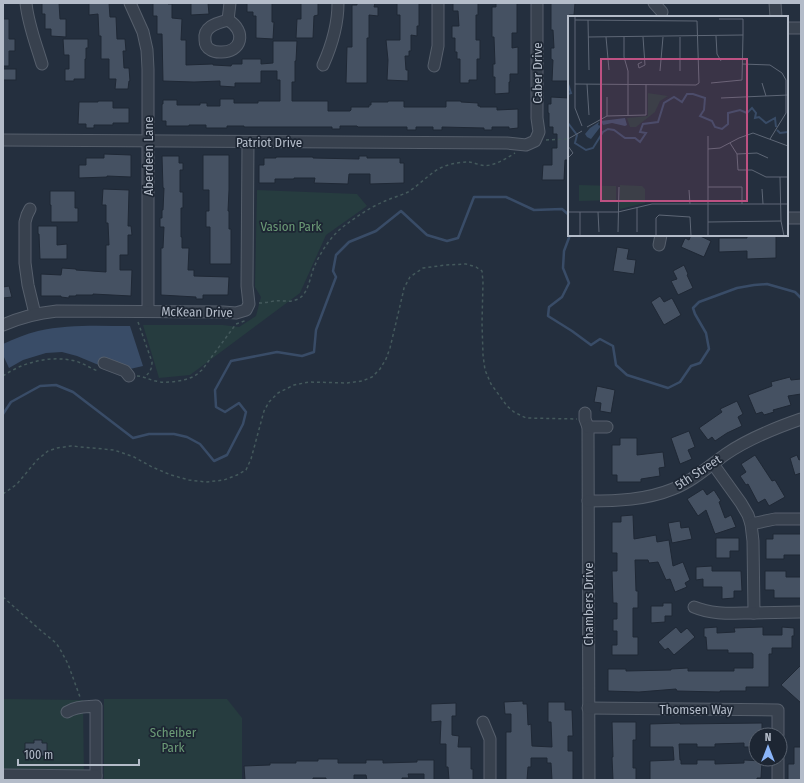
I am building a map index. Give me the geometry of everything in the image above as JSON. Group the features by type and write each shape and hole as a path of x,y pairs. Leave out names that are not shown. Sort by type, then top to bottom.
{"street":[{"path":"26,3 30,29 42,64"},
{"name":"Aberdeen Lane","path":"130,3 143,32 147,50 148,69 148,141 143,311"},
{"path":"228,20 230,3"},
{"path":"323,65 330,50 337,22 338,3"},
{"path":"434,66 438,46 438,3"},
{"name":"Caber Drive","path":"530,143 539,132 537,118 537,3"},
{"path":"654,3 662,12"},
{"path":"775,3 776,16"},
{"path":"788,28 801,28"},
{"name":"Patriot Drive","path":"3,140 530,143"},
{"name":"McKean Drive","path":"3,325 35,314 63,311 236,313 246,310 249,304 247,286 248,142"},
{"path":"30,209 25,222 25,263 35,314"},
{"path":"788,218 801,218"},
{"path":"102,367 124,372 129,376"},
{"name":"5th Street","path":"588,501 642,498 674,488 690,480 741,444 758,435 801,419"},
{"path":"586,420 607,427"},
{"name":"Chambers Drive","path":"586,420 588,501 589,780"},
{"path":"713,464 741,503 751,524 753,541 754,613"},
{"path":"751,524 775,519 801,519"},
{"path":"694,607 711,612 801,612"},
{"path":"3,775 96,778 96,706 72,709 67,712"},
{"name":"Thomsen Way","path":"588,708 778,710 778,727"},
{"path":"483,722 490,739 490,780"},
{"path":"778,767 778,780"}],"path":[{"path":"258,303 292,301 299,299 304,294 323,249 332,236 381,202 407,193 434,171 454,163 470,162 489,166 502,161 530,143 550,139 568,139"},
{"path":"3,494 17,484 37,460 48,451 71,446 114,450 134,457 171,475 188,480 206,482 224,480 237,475 246,470 251,460 264,411 269,402 278,393 294,385 310,382 362,381 372,377 380,370 390,348 404,288 410,277 423,268 430,267 466,264 476,267 482,271 483,355 485,370 491,384 507,406 514,412 526,418 586,420"},
{"path":"143,311 138,320 152,362 150,372 145,377"},
{"path":"129,376 145,377 158,382 170,382 195,376 202,370 236,324 249,319"},
{"path":"3,376 21,367 48,359 63,359 102,367"},
{"path":"3,597 56,643 68,664 69,670 79,691 80,698 83,700"}],"green space":[{"name":"Vasion Park","path":"257,190 357,194 367,206 326,235 300,293 190,375 159,378 143,325 223,325 239,327 256,316 261,297 255,287"},
{"path":"3,699 83,700 84,780 3,780"},
{"name":"Scheiber Park","path":"104,699 227,699 242,718 242,780 104,780"}],"water":[{"path":"72,326 130,326 143,366 130,369 101,366 77,356 62,352 46,353 23,360 9,368 3,355 3,344 38,331"}],"building":[{"path":"42,3 59,3 60,19 66,19 66,37 51,36 51,29 45,29 45,14 42,14"},
{"path":"89,3 109,3 110,17 116,17 117,39 125,39 126,51 123,51 124,68 129,68 130,81 128,89 115,89 116,79 109,79 109,59 101,59 101,36 99,36 98,14 89,15"},
{"path":"153,3 172,4 172,18 182,19 181,40 186,40 186,65 213,64 231,66 232,64 242,64 242,59 261,59 261,64 273,63 273,41 297,41 295,82 292,82 292,101 328,101 328,111 350,111 351,107 369,107 371,102 388,101 404,101 404,107 446,107 446,101 478,103 478,106 480,107 497,107 497,110 518,109 518,128 509,129 509,127 492,127 492,130 484,130 484,128 442,127 442,130 433,130 433,127 416,127 416,130 407,130 407,127 357,126 340,126 340,129 332,129 332,127 227,126 227,128 206,128 206,125 166,126 166,121 162,121 163,100 177,100 177,105 200,105 200,103 207,103 207,106 220,106 220,99 234,99 234,103 280,101 280,80 277,80 277,71 261,71 261,83 235,83 235,87 220,86 220,81 163,81 162,34 157,34 157,16 153,16"},
{"path":"191,3 208,3 209,14 191,15"},
{"path":"247,3 272,3 272,22 274,22 273,39 256,38 256,16 253,16 253,12 247,12"},
{"path":"301,3 318,3 318,15 314,16 313,38 296,38 297,19 301,19"},
{"path":"357,3 375,3 374,7 378,7 378,16 369,15 369,38 367,38 367,83 346,83 347,47 352,47 352,5 357,5"},
{"path":"397,3 419,3 419,26 417,26 417,36 411,35 411,51 409,51 409,56 405,56 406,70 408,70 408,81 387,80 388,60 386,40 400,40 400,15 397,15"},
{"path":"453,3 478,3 478,15 476,15 476,40 480,40 480,59 477,59 477,80 469,80 469,83 460,83 460,59 457,59 457,52 455,52 455,38 452,38 452,26 459,26 458,11 453,11"},
{"path":"496,3 517,3 517,33 512,33 512,48 518,47 518,74 510,74 509,93 495,94 495,77 493,77 493,64 495,64 494,37 492,37 492,7 496,7"},
{"path":"551,3 575,3 574,15 568,16 568,81 552,81 553,60 551,59 551,48 554,48 553,30 551,30"},
{"path":"3,19 9,19 9,39 15,39 15,51 9,51 9,66 3,66"},
{"path":"63,39 88,39 88,48 86,48 85,59 85,79 65,81 65,69 69,69 69,55 64,55"},
{"path":"3,69 16,69 16,80 3,80"},
{"path":"551,97 568,98 568,160 565,160 564,180 542,180 543,165 552,165 552,148 557,148 557,134 553,134 553,127 549,127 548,104 551,104"},
{"path":"113,101 113,108 129,108 129,123 94,125 94,128 86,128 86,124 78,124 79,102"},
{"path":"104,154 131,155 131,177 107,176 79,178 79,165 86,165 86,158 104,158"},
{"path":"203,155 229,155 228,211 229,229 231,229 231,264 210,264 210,227 206,227 206,211 209,211 209,190 203,190"},
{"path":"162,156 179,156 179,163 183,163 183,170 180,170 180,192 183,192 183,208 181,208 181,237 182,248 189,248 188,270 194,270 194,276 229,277 228,295 203,295 203,299 196,299 196,297 161,295 161,248 163,248 164,227 160,227 160,218 162,218 163,210 164,188"},
{"path":"359,156 367,156 367,158 400,158 400,163 404,163 404,183 370,184 370,174 349,174 348,184 314,183 315,178 275,179 275,183 259,183 259,165 264,165 264,158 313,157 359,159"},
{"path":"103,189 129,190 128,226 131,226 132,235 128,235 128,255 120,255 120,270 132,270 131,296 93,294 69,296 69,298 61,296 41,296 41,274 61,275 62,268 106,272 106,245 109,245 108,223 106,223 106,205 102,205"},
{"path":"50,191 75,191 75,208 78,208 78,222 51,222"},
{"path":"38,226 57,226 57,245 67,244 67,259 40,259"},
{"path":"691,236 700,236 711,241 704,257 681,247 685,238 689,240"},
{"path":"747,236 776,236 776,258 747,259 747,251 719,252 719,238 747,238"},
{"path":"617,247 629,249 627,259 636,260 634,274 613,271"},
{"path":"684,265 693,288 678,295 671,281 677,279 673,271"},
{"path":"9,286 12,297 3,298 3,287"},
{"path":"660,296 664,302 672,298 681,315 664,325 651,302"},
{"path":"790,377 791,380 801,379 801,394 788,396 791,405 773,410 774,412 764,415 762,412 756,414 748,395 772,386 771,382"},
{"path":"597,386 615,390 611,413 600,411 601,403 594,402"},
{"path":"737,401 743,414 738,417 742,426 715,441 712,437 708,440 699,428 722,412 720,409"},
{"path":"689,431 695,447 688,450 692,459 680,464 671,438"},
{"path":"620,438 637,438 637,455 663,452 665,467 659,468 660,476 641,479 641,482 617,482 617,475 612,475 612,445 620,445"},
{"path":"755,455 772,481 775,480 785,497 769,506 765,499 758,503 748,484 746,485 740,476 746,472 741,464"},
{"path":"797,455 799,460 801,459 801,473 795,475 790,458"},
{"path":"703,489 707,495 714,490 721,501 719,502 725,518 731,515 736,527 715,534 706,510 698,516 687,499"},
{"path":"633,515 634,539 656,535 657,542 669,540 673,566 683,562 690,580 685,583 687,587 675,592 670,579 666,580 658,562 649,563 648,560 635,560 638,608 633,608 633,637 638,637 638,655 612,655 612,645 617,645 617,631 613,631 613,619 617,619 617,603 613,603 612,571 617,571 617,553 612,553 612,522 621,522 621,516"},
{"path":"680,521 681,528 689,527 692,539 672,543 668,523"},
{"path":"773,534 801,534 801,555 784,555 784,559 766,559 766,539 773,539"},
{"path":"716,538 739,538 739,551 730,551 730,558 716,558"},
{"path":"712,566 712,571 741,571 742,591 734,591 734,598 722,599 722,587 703,587 703,579 696,580 696,567"},
{"path":"765,571 786,571 786,577 801,577 801,598 774,598 774,590 765,590"},
{"path":"663,603 672,603 672,616 665,616 665,622 651,623 651,606 663,606"},
{"path":"676,627 681,633 687,628 695,637 674,655 668,648 665,650 658,642"},
{"path":"717,627 717,633 735,632 734,628 763,627 763,635 782,635 782,627 794,628 792,648 772,648 772,654 769,654 769,687 746,687 746,691 720,692 677,691 676,689 639,692 608,691 608,669 626,669 626,671 688,668 688,671 734,671 734,668 753,668 752,653 728,653 728,650 707,650 706,637 704,637 704,628"},
{"path":"801,665 801,703 781,685"},
{"path":"523,701 523,704 527,704 528,725 531,724 532,746 552,747 551,722 548,722 548,702 565,702 565,710 572,710 573,736 568,736 568,751 573,751 573,780 552,780 551,763 547,763 547,758 531,758 531,767 528,767 527,780 506,780 506,732 511,732 511,714 505,714 504,702"},
{"path":"456,703 456,716 452,716 452,735 459,736 458,747 471,747 471,769 473,769 473,780 449,780 448,767 446,767 446,744 440,744 441,721 431,722 431,704"},
{"path":"612,722 636,722 636,740 633,740 633,768 636,768 636,780 613,780"},
{"path":"762,723 762,727 748,727 748,747 744,747 744,743 715,744 715,747 697,747 697,744 679,744 681,764 697,764 697,760 715,760 715,764 744,763 744,760 748,760 748,767 762,767 761,778 757,778 757,780 650,780 650,761 674,760 673,747 650,747 650,724"},
{"path":"34,740 42,740 42,743 47,743 47,756 25,756 25,743 34,743"},
{"path":"794,747 801,747 801,780 788,780 788,764 794,764"},
{"path":"318,759 338,759 338,763 366,763 366,760 383,760 383,763 434,760 434,780 424,780 424,774 408,774 409,778 402,778 402,780 367,780 366,775 354,775 354,780 326,780 326,778 313,778 313,780 245,780 244,766 270,765 270,763 296,763 296,761 318,761"}],"waterway":[{"path":"3,414 11,402 40,386 56,385 73,392 133,438 149,434 174,434 187,437 200,444 214,461 227,455 243,424 246,412 239,403 225,412 216,407 215,390 231,361 277,352 302,356 314,352 316,330 336,277 333,271 336,255 349,242 376,231 401,211 427,235 447,241 458,238 474,197 506,197 534,210 562,209 568,214"},
{"path":"570,236 564,251 563,268 569,283 562,297 549,307 548,316 591,345 600,339 613,346 616,365 627,375 668,388 680,382 691,366 700,363 709,349 706,333 693,308 699,302 737,288 767,284 795,292 801,298"}]}
